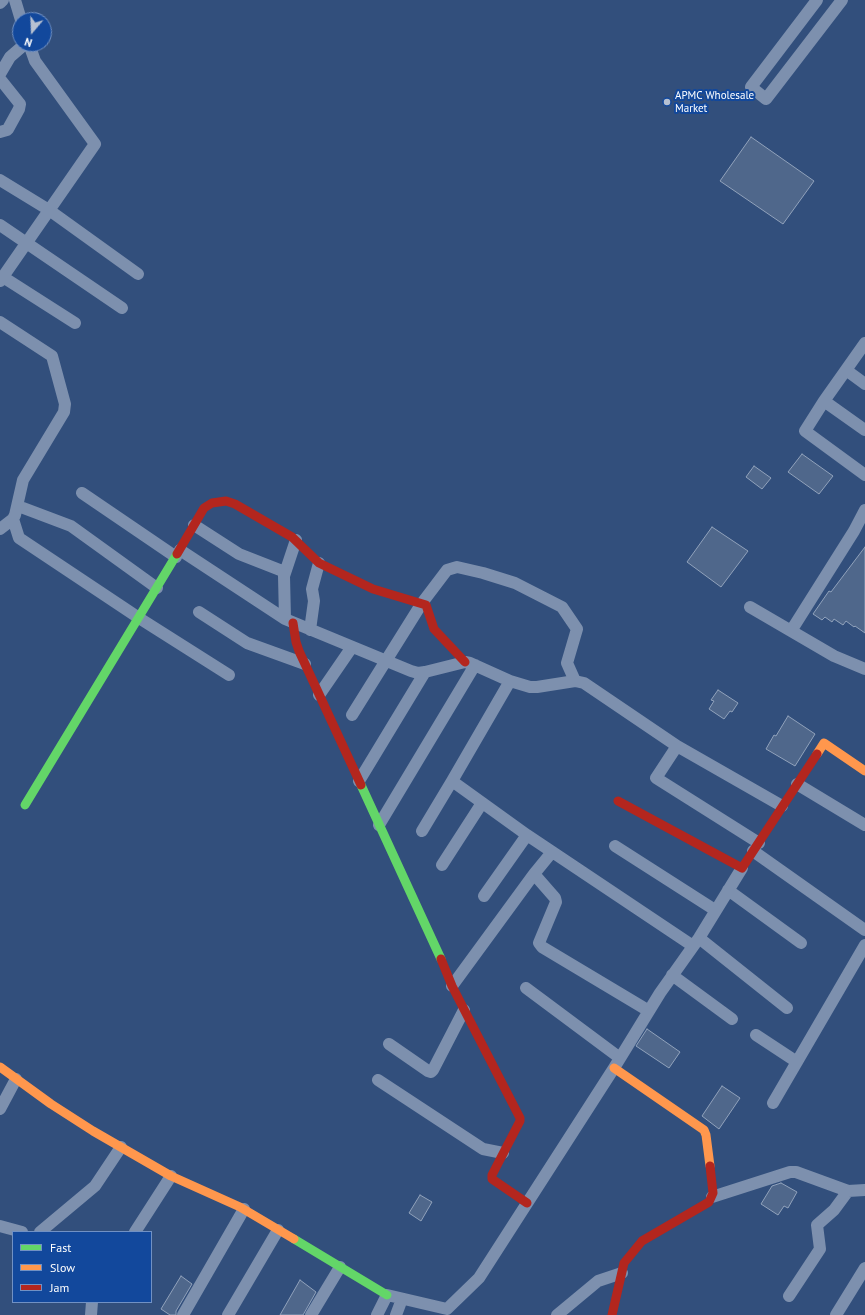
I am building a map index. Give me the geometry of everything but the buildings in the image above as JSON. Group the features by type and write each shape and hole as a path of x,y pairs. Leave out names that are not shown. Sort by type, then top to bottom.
{"street":[{"path":"0,3 3,0"},
{"path":"15,0 19,12"},
{"path":"817,0 751,87 766,99 842,0"},
{"path":"0,74 10,57 16,52"},
{"path":"32,52 35,62 94,144 1,279 75,323"},
{"path":"0,79 20,104 19,109 7,130 0,132"},
{"path":"0,180 49,210 138,274"},
{"path":"0,225 122,308"},
{"path":"0,322 52,356 65,404 64,412 23,480 18,506 13,519 0,529"},
{"path":"865,343 824,401 805,431 865,475"},
{"path":"846,370 865,384"},
{"path":"824,401 865,430"},
{"path":"82,493 289,621 418,673 470,663"},
{"path":"25,805 204,508 212,503 230,502 296,540 319,563 373,589 426,605 434,629 470,663 510,681 530,687 576,681 589,686 677,746 782,806"},
{"path":"18,506 71,526 157,588"},
{"path":"791,631 860,533 865,510"},
{"path":"13,519 19,538 139,618 229,675"},
{"path":"194,525 239,554 285,572"},
{"path":"296,540 284,576 289,621 296,642 304,664 432,938 452,986 520,1118 520,1122 492,1175 492,1179 527,1203"},
{"path":"310,630 314,601 312,589 319,563"},
{"path":"352,715 422,603 447,570 457,567 515,583 562,607 577,629 567,663 576,681"},
{"path":"750,608 834,656 865,669"},
{"path":"199,612 251,645 304,664"},
{"path":"319,695 352,647"},
{"path":"379,825 470,663"},
{"path":"359,781 425,672"},
{"path":"422,831 510,681"},
{"path":"0,1067 51,1104 121,1147 171,1176 244,1209 387,1295 452,1312 479,1278 672,975 696,942 742,868 824,743 865,771"},
{"path":"677,746 656,778 756,847 865,930"},
{"path":"452,781 552,852 696,942 788,1008"},
{"path":"797,784 865,825"},
{"path":"618,801 742,868"},
{"path":"442,865 482,803"},
{"path":"484,896 527,835"},
{"path":"615,846 715,910"},
{"path":"452,986 534,874 552,852"},
{"path":"534,874 556,898 556,902 541,938 540,943 542,947 649,1011"},
{"path":"728,890 801,943"},
{"path":"773,1103 865,945"},
{"path":"672,975 732,1019"},
{"path":"526,988 617,1063 704,1130 706,1135 713,1193 712,1197 709,1202 642,1241 624,1263 612,1315"},
{"path":"389,1044 428,1072 431,1072 464,1010"},
{"path":"756,1035 797,1062"},
{"path":"0,1109 16,1079"},
{"path":"378,1080 483,1149 503,1153"},
{"path":"41,1231 99,1182 121,1147"},
{"path":"712,1197 790,1172 796,1172 848,1191 865,1190"},
{"path":"136,1231 171,1176"},
{"path":"789,1296 820,1249 817,1225 834,1210 848,1191"},
{"path":"183,1315 244,1209"},
{"path":"0,1226 18,1231"},
{"path":"228,1315 278,1230"},
{"path":"311,1315 340,1267"},
{"path":"836,1315 865,1268"},
{"path":"557,1315 598,1281 622,1273"},
{"path":"377,1315 387,1295"},
{"path":"396,1315 402,1299"},
{"path":"91,1315 92,1303"}],"traffic: fast":[{"path":"25,805 177,554"},
{"path":"361,785 441,959"},
{"path":"294,1239 387,1295"}],"traffic: slow":[{"path":"817,754 824,743 865,771"},
{"path":"0,1067 51,1104 93,1131 171,1176 240,1207 294,1239"},
{"path":"614,1068 704,1130 710,1166"}],"traffic: jam":[{"path":"177,554 204,508 212,503 226,501 235,504 292,537 319,563 373,589 426,605 434,629 465,662"},
{"path":"293,623 299,651 361,785"},
{"path":"618,801 742,868 817,754"},
{"path":"441,959 452,986 520,1118 520,1121 492,1175 492,1179 527,1203"},
{"path":"612,1315 624,1263 642,1241 709,1202 713,1193 710,1166"}],"place":[{"name":"APMC Wholesale Market","path":"667,102"}]}
